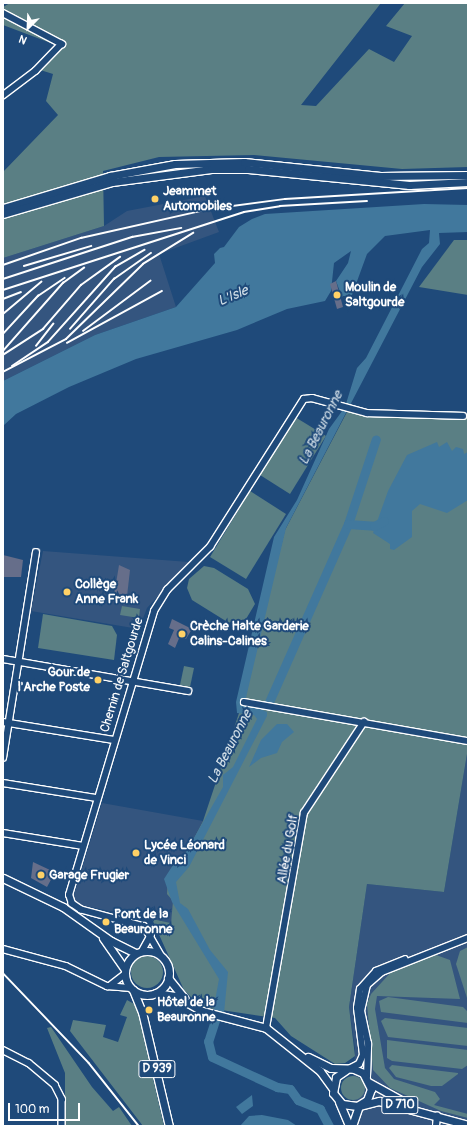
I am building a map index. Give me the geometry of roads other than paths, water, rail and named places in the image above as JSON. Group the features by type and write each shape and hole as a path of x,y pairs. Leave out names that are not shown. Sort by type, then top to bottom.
{"main road":[{"path":"3,208 110,176 175,164 274,163 379,180 468,175"},
{"path":"3,214 112,182 193,170 248,169 379,180 468,182"},
{"path":"3,878 63,907 95,929 139,952 161,956 168,966 168,978 190,1006"},
{"path":"95,929 125,971 132,989 149,995"},
{"path":"125,971 139,952"},
{"path":"156,993 168,978"},
{"name":"D 939","path":"132,989 142,1012 169,1126"},
{"path":"142,1012 142,1002 149,995 156,993 175,996 190,1006 212,1014 267,1025 326,1077 333,1089 349,1126"},
{"path":"293,1048 331,1068 359,1070 369,1080 370,1095 355,1113 352,1126"},
{"path":"333,1089 336,1077 347,1070"},
{"name":"D 710","path":"369,1080 386,1095 437,1116"},
{"path":"338,1100 352,1107 362,1104"},
{"name":"D 710","path":"362,1104 385,1101 468,1125"}],"street":[{"path":"3,13 62,44 36,71 3,96"},
{"name":"Chemin de Saltgourde","path":"161,956 151,935 140,925 84,911 72,904 69,891 154,611 167,590 210,547 298,403 312,398 350,410 463,416"},
{"path":"3,758 6,723 36,553"},
{"path":"3,659 188,691"},
{"path":"244,702 468,741"},
{"name":"Allée du Golf","path":"267,1025 304,813 364,722"},
{"path":"6,723 114,740"},
{"path":"3,783 97,798"},
{"path":"3,833 83,846"},
{"path":"139,952 151,935"},
{"path":"369,1080 368,1044 361,1011 367,986 382,972 468,938"},
{"path":"347,1070 356,1066 363,1055 356,1008 366,981 383,966 449,945"},
{"path":"3,950 66,966 107,986 132,989"},
{"path":"107,986 116,983 125,971"},
{"path":"3,1050 29,1063 55,1085 62,1099 62,1126"},
{"path":"436,1126 437,1116"}],"water":[{"name":"L'Isle","path":"424,204 468,205 468,232 439,233 440,244 422,267 286,528 245,702 267,712 267,716 189,867 176,882 180,903 188,909 210,950 228,972 224,1013 215,1011 214,1006 219,979 172,902 164,879 173,865 182,859 223,787 223,775 233,767 257,719 254,715 237,713 236,702 274,537 297,500 329,429 345,407 357,368 366,358 422,249 429,243 430,230 385,236 367,254 352,295 342,297 336,281 348,263 351,251 334,263 331,291 325,301 287,309 237,330 136,359 69,387 16,414 3,426 3,381 95,335 176,307 215,263 214,254 220,248 224,247 239,227 252,219 265,214"},
{"path":"437,442 439,447 447,442 452,451 456,447 463,449 464,454 468,452 468,500 447,513 420,504 412,511 412,537 394,550 390,549 390,544 373,533 388,491 407,455"},
{"path":"277,724 287,724 294,732 282,742 277,753 261,758 249,767 261,740"},
{"path":"252,1095 253,1106 242,1114 236,1107"},
{"path":"262,1115 288,1120 297,1126 240,1126 249,1116"}],"waterway":[{"name":"La Beauronne","path":"348,524 376,439"},
{"name":"La Beauronne","path":"269,702 348,524 374,526 384,521"},
{"name":"La Beauronne","path":"219,1008 208,1041 212,1057 277,1087 290,1089 298,1100 320,1109 329,1126"}],"railway":[{"path":"3,265 81,238 210,209 285,199 468,188"},
{"path":"3,290 244,212 280,206 367,201"},
{"path":"3,279 132,237 181,228"},
{"path":"3,372 66,339 143,264 193,233"},
{"path":"24,266 91,246"},
{"path":"12,366 48,342 115,267 144,250"},
{"path":"70,329 114,279 151,253"},
{"path":"3,355 43,329 81,285 120,257"},
{"path":"3,351 63,283 84,268"},
{"path":"3,334 38,296 65,278"},
{"path":"83,331 150,281"},
{"path":"3,314 41,282"},
{"path":"67,343 162,291"},
{"path":"3,299 21,292"},
{"path":"36,346 53,324"},
{"path":"3,973 89,1063 139,1126"}],"place":[{"name":"Jeammet Automobiles","path":"155,199"},
{"name":"Moulin de Saltgourde","path":"337,295"},
{"name":"Collège Anne Frank","path":"67,592"},
{"name":"Crèche Halte Garderie Calins-Calines","path":"182,634"},
{"name":"Gour de l'Arche Poste","path":"98,680"},
{"name":"Lycée Léonard de Vinci","path":"136,853"},
{"name":"Garage Frugier","path":"41,875"},
{"name":"Pont de la Beauronne","path":"106,922"},
{"name":"Hôtel de la Beauronne","path":"149,1010"}]}
